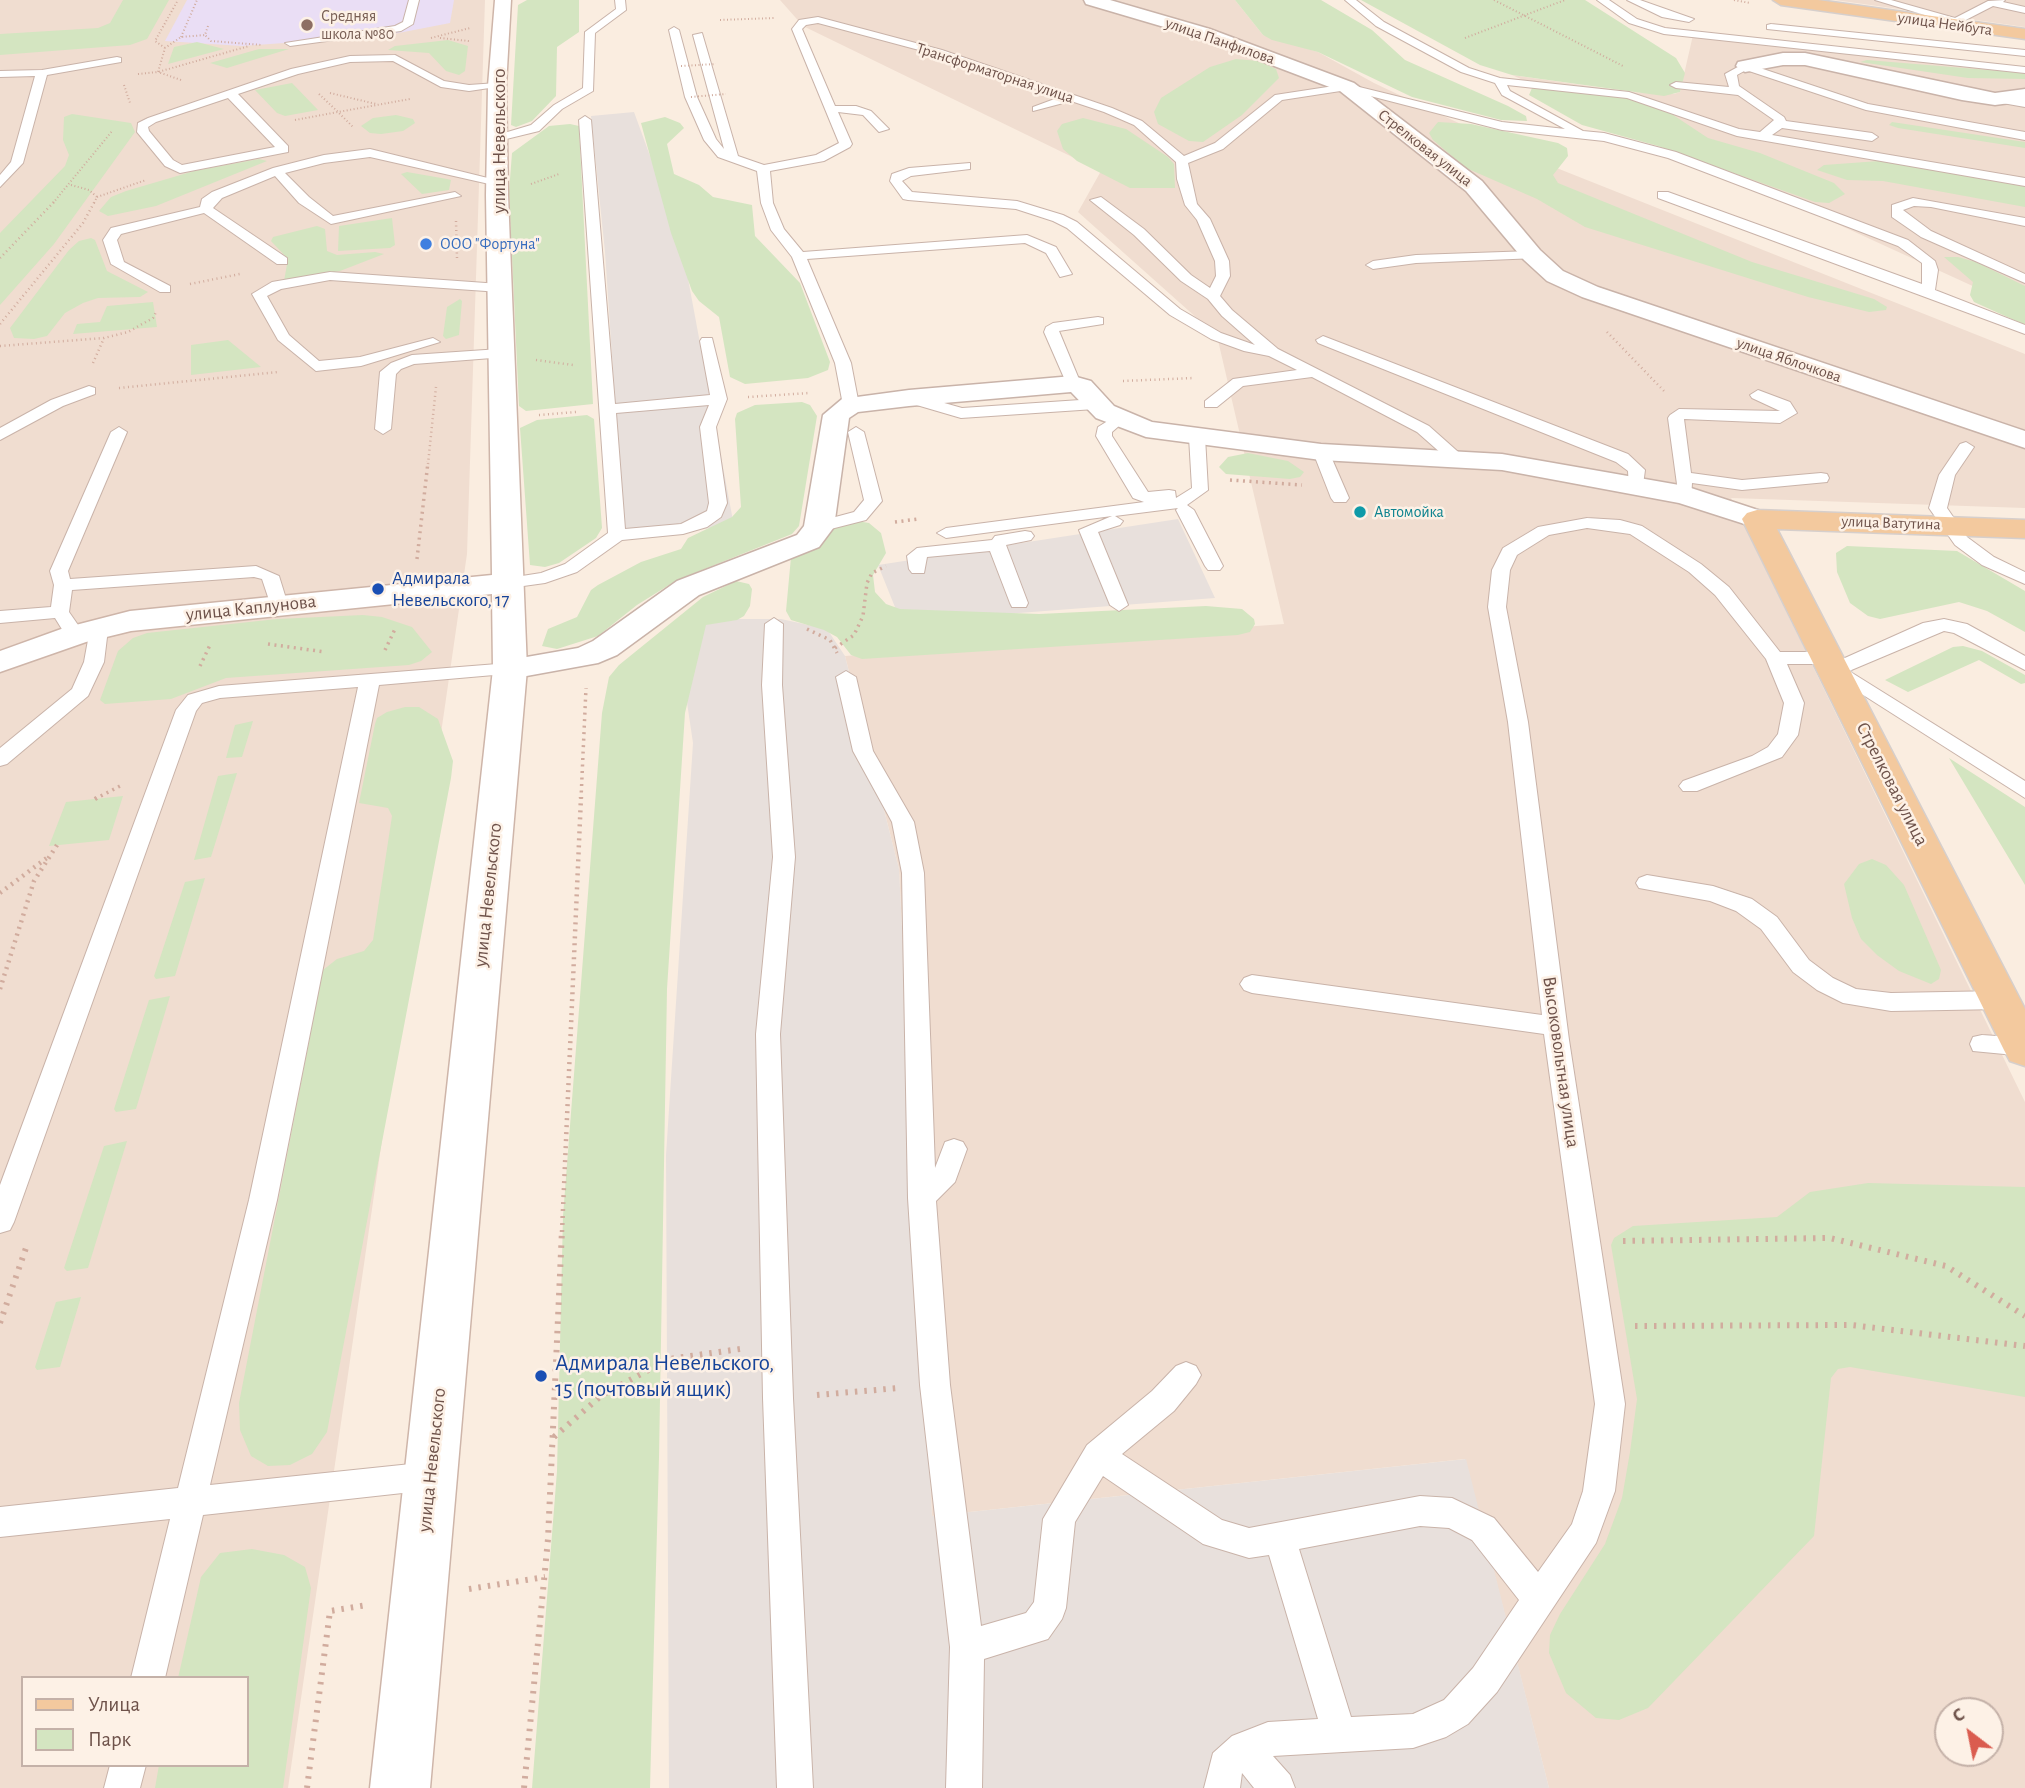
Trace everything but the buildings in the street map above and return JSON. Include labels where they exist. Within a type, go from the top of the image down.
[{"type":"main road","name":"улица Нейбута","points":[[1781,0],[2025,34]]},
{"type":"main road","name":"улица Ватутина","points":[[1757,519],[2025,529]]},
{"type":"main road","name":"Стрелковая улица","points":[[1757,519],[2024,1049]]},
{"type":"street","name":"улица Невельского","points":[[400,1788],[510,668],[500,354],[498,189],[497,86],[503,0]]},
{"type":"street","name":"улица Панфилова","points":[[1092,0],[1204,33],[1347,88]]},
{"type":"street","points":[[1745,66],[1783,59],[1815,60],[1962,94],[1995,99],[2025,95]]},
{"type":"street","name":"Стрелковая улица","points":[[1347,88],[1474,186],[1532,255],[1555,276]]},
{"type":"street","name":"улица Яблочкова","points":[[1555,276],[1602,296],[2025,440]]},
{"type":"street","points":[[510,668],[586,656],[605,648],[688,588],[808,541],[820,527],[836,415],[852,409],[909,398],[1073,384],[1082,387],[1095,404],[1119,419],[1146,429],[1321,452],[1502,462],[1635,485],[1684,486],[1757,519]]},
{"type":"street","name":"улица Каплунова","points":[[0,662],[78,625],[509,583]]},
{"type":"lane","points":[[290,43],[397,29],[408,24],[414,0]]},
{"type":"lane","points":[[498,139],[535,128],[558,107],[589,89],[592,81],[588,42],[590,32],[621,10],[620,0]]},
{"type":"lane","points":[[1350,0],[1380,24],[1438,57],[1465,70],[1499,81],[1629,95],[1665,105],[1700,121],[1760,136],[2025,182]]},
{"type":"lane","points":[[1601,0],[1626,18],[1664,31],[2025,70]]},
{"type":"lane","points":[[1609,0],[1648,18],[1686,27],[2025,58]]},
{"type":"lane","points":[[1619,0],[1648,14],[1674,21],[2025,58]]},
{"type":"lane","points":[[1632,0],[1666,15],[1699,20]]},
{"type":"lane","points":[[1880,0],[1953,23],[1996,1],[2025,10]]},
{"type":"lane","points":[[674,30],[691,97],[710,140],[722,154],[763,169],[820,158],[846,144],[797,29],[797,25],[811,20]]},
{"type":"lane","name":"Трансформаторная улица","points":[[811,20],[832,22],[913,45],[1070,97],[1138,123],[1182,161]]},
{"type":"lane","points":[[1754,25],[2025,58]]},
{"type":"lane","points":[[698,34],[733,159]]},
{"type":"lane","points":[[231,94],[285,146],[284,149],[180,169],[169,163],[143,132],[142,126],[152,120],[295,71],[350,59],[395,58],[441,84],[470,88],[497,86]]},
{"type":"lane","points":[[0,74],[42,73],[117,60]]},
{"type":"lane","points":[[1780,124],[1780,119],[1774,113],[1741,92],[1730,77],[1734,71],[1745,66],[1866,107],[2025,136]]},
{"type":"lane","points":[[0,183],[17,163],[42,73]]},
{"type":"lane","points":[[1499,81],[1506,93],[1585,134]]},
{"type":"lane","points":[[1676,85],[1741,92]]},
{"type":"lane","points":[[1213,296],[1223,276],[1222,261],[1203,219],[1191,205],[1183,179],[1182,161],[1219,146],[1279,97],[1347,88],[1502,126],[1585,134],[1630,142],[1672,155],[1903,243],[1927,261],[1931,270],[1928,292]]},
{"type":"lane","points":[[1037,110],[1070,97]]},
{"type":"lane","points":[[1995,99],[2025,104]]},
{"type":"lane","points":[[829,109],[856,109],[867,113],[878,127],[883,129]]},
{"type":"lane","points":[[585,120],[617,535]]},
{"type":"lane","points":[[1760,136],[1780,124],[1867,140],[1813,145]]},
{"type":"lane","points":[[206,209],[207,202],[217,195],[277,171],[324,159],[370,153],[498,189]]},
{"type":"lane","points":[[966,166],[909,172],[896,177],[896,181],[908,196],[1017,205],[1058,218],[1072,225],[1175,312],[1235,344],[1273,352],[1404,417],[1457,458]]},
{"type":"lane","points":[[763,169],[767,203],[778,230],[799,256],[843,363],[873,501],[860,516],[820,527]]},
{"type":"lane","points":[[277,171],[304,200],[331,220],[455,196]]},
{"type":"lane","points":[[1663,195],[2025,330]]},
{"type":"lane","points":[[1096,200],[1139,232],[1186,278],[1213,296],[1241,326],[1273,352]]},
{"type":"lane","points":[[2025,222],[1931,203],[1913,202],[1897,208],[1897,214],[1926,234],[2025,279]]},
{"type":"lane","points":[[165,289],[118,264],[110,240],[116,231],[143,222],[206,209],[282,261]]},
{"type":"lane","points":[[799,256],[1027,239],[1051,250],[1065,274]]},
{"type":"lane","points":[[1373,265],[1416,259],[1532,255]]},
{"type":"lane","points":[[433,342],[361,361],[316,366],[283,337],[259,294],[262,290],[330,276],[500,288]]},
{"type":"lane","points":[[1073,384],[1051,332],[1053,327],[1098,321]]},
{"type":"lane","points":[[1323,340],[1622,458],[1637,470],[1635,485]]},
{"type":"lane","points":[[509,583],[545,578],[571,568],[617,535],[683,529],[701,523],[715,513],[718,503],[708,427],[719,399],[707,341]]},
{"type":"lane","points":[[383,429],[388,372],[412,360],[500,354]]},
{"type":"lane","points":[[1211,404],[1238,382],[1315,372]]},
{"type":"lane","points":[[0,435],[57,402],[89,391]]},
{"type":"lane","points":[[1758,395],[1784,405],[1789,413],[1780,418],[1685,412],[1676,418],[1684,486],[1742,485],[1821,478]]},
{"type":"lane","points":[[909,398],[961,413],[1095,404]]},
{"type":"lane","points":[[607,409],[719,399]]},
{"type":"lane","points":[[1119,419],[1104,430],[1104,436],[1139,494],[1146,497],[1172,495],[1201,484]]},
{"type":"lane","points":[[0,759],[66,708],[81,692],[94,662],[59,571],[119,432]]},
{"type":"lane","points":[[918,565],[916,556],[923,552],[997,545],[1001,540],[1011,537],[1088,530],[1111,522],[1185,510],[1193,505],[1201,484],[1197,437]]},
{"type":"lane","points":[[1966,447],[1940,492],[1938,508],[1946,524],[1961,541],[1988,561],[2025,579]]},
{"type":"lane","points":[[1321,452],[1337,494]]},
{"type":"lane","points":[[946,533],[1161,507],[1181,502],[1201,484]]},
{"type":"lane","points":[[1185,510],[1214,566]]},
{"type":"lane","name":"Высоковольтная улица","points":[[1244,1748],[1268,1739],[1413,1731],[1434,1725],[1456,1712],[1485,1680],[1586,1532],[1599,1491],[1610,1404],[1555,1026],[1518,722],[1497,607],[1501,570],[1509,552],[1544,530],[1587,523],[1620,525],[1636,530],[1695,568],[1722,591],[1774,658]]},
{"type":"lane","points":[[1088,530],[1119,605]]},
{"type":"lane","points":[[997,545],[1018,603]]},
{"type":"lane","points":[[62,584],[256,571],[270,576],[279,605]]},
{"type":"lane","points":[[0,617],[78,625]]},
{"type":"lane","points":[[774,624],[772,685],[784,857],[768,1034],[776,1343],[795,1788]]},
{"type":"lane","points":[[1689,786],[1759,761],[1775,752],[1788,735],[1794,703],[1774,658],[1831,664],[1930,627],[1944,625],[1960,628],[2025,664]]},
{"type":"lane","points":[[1831,664],[2025,790]]},
{"type":"lane","points":[[0,1222],[186,710],[195,699],[219,692],[510,668]]},
{"type":"lane","points":[[846,677],[863,751],[903,822],[913,873],[922,1198],[935,1385],[967,1647],[964,1788]]},
{"type":"lane","points":[[148,1676],[263,1200],[370,679]]},
{"type":"lane","points":[[1647,883],[1713,894],[1744,905],[1769,923],[1801,966],[1825,984],[1852,997],[1891,1002],[2001,1000]]},
{"type":"lane","points":[[1252,984],[1555,1026]]},
{"type":"lane","points":[[1982,1044],[2024,1049]]},
{"type":"lane","points":[[922,1198],[946,1174],[954,1149]]},
{"type":"lane","points":[[967,1647],[1035,1628],[1051,1608],[1059,1519],[1098,1455],[1163,1401],[1186,1375]]},
{"type":"lane","points":[[1098,1455],[1214,1533],[1249,1543],[1420,1511],[1452,1513],[1483,1529],[1539,1599]]},
{"type":"lane","points":[[0,1522],[430,1476]]},
{"type":"lane","points":[[1280,1538],[1340,1736]]},
{"type":"lane","points":[[1222,1788],[1224,1765],[1244,1748],[1277,1788]]},
{"type":"lane","points":[[122,1788],[127,1767]]},
{"type":"path","points":[[165,48],[155,41],[178,0]]},
{"type":"path","points":[[181,37],[197,0]]},
{"type":"path","points":[[1494,0],[1638,74],[1676,85]]},
{"type":"path","points":[[1438,57],[1474,33],[1565,0]]},
{"type":"path","points":[[674,30],[674,25],[686,23],[761,18],[811,20]]},
{"type":"path","points":[[205,35],[208,26]]},
{"type":"path","points":[[135,75],[158,72],[249,46],[211,41],[205,35],[181,37],[165,48],[158,72]]},
{"type":"path","points":[[436,37],[475,41]]},
{"type":"path","points":[[681,66],[716,64]]},
{"type":"path","points":[[295,71],[358,131]]},
{"type":"path","points":[[158,72],[186,81]]},
{"type":"path","points":[[124,84],[131,107]]},
{"type":"path","points":[[285,122],[470,88]]},
{"type":"path","points":[[319,94],[333,93],[380,104]]},
{"type":"path","points":[[691,97],[726,94]]},
{"type":"path","points":[[0,258],[71,185],[117,124]]},
{"type":"path","points":[[498,189],[588,163]]},
{"type":"path","points":[[0,324],[83,223],[97,197],[180,169]]},
{"type":"path","points":[[71,185],[89,190],[97,197]]},
{"type":"path","points":[[165,289],[242,274],[282,261]]},
{"type":"path","points":[[0,346],[104,338],[128,332],[153,318],[160,305]]},
{"type":"path","points":[[1604,329],[1685,412]]},
{"type":"path","points":[[93,363],[104,338]]},
{"type":"path","points":[[500,354],[605,370]]},
{"type":"path","points":[[263,643],[319,649],[349,662],[370,679],[414,592],[439,358]]},
{"type":"path","points":[[167,384],[316,366]]},
{"type":"path","points":[[719,399],[852,409]]},
{"type":"path","points":[[503,419],[607,409]]},
{"type":"path","points":[[1201,484],[1337,494]]},
{"type":"path","points":[[891,522],[923,519]]},
{"type":"path","points":[[835,648],[855,635],[863,616],[867,583],[872,573],[884,566],[918,565]]},
{"type":"path","points":[[774,624],[804,628],[830,640],[846,677]]},
{"type":"path","points":[[201,642],[212,641]]},
{"type":"path","points":[[524,1788],[548,1539],[554,1438],[586,730],[586,656]]},
{"type":"path","points":[[0,989],[34,881],[57,845]]},
{"type":"path","points":[[0,893],[51,855]]},
{"type":"path","points":[[1587,1242],[1830,1238],[1946,1266],[2025,1316]]},
{"type":"path","points":[[1600,1326],[1850,1325],[2025,1346]]},
{"type":"path","points":[[554,1438],[602,1395],[669,1359],[776,1343]]},
{"type":"path","points":[[778,1398],[935,1385]]},
{"type":"path","points":[[307,1788],[330,1611]]},
{"type":"shaded area","points":[[0,0],[485,0],[467,554],[288,1788],[0,1788]]},
{"type":"shaded area","name":"Средняя школа №80","points":[[187,0],[454,0],[450,23],[383,36],[242,46],[165,41]]},
{"type":"shaded area","points":[[780,0],[1235,0],[1263,35],[1318,52],[1374,83],[1539,161],[2025,354],[2025,508],[1731,498],[2025,1102],[2025,1788],[1549,1788],[1465,1459],[932,1516],[899,869],[845,656],[1284,624],[1217,336],[1078,212],[1101,171],[803,26]]},
{"type":"shaded area","points":[[1835,0],[2025,0],[2025,27]]},
{"type":"shaded area","points":[[1693,35],[2025,71],[2025,310],[1512,75],[1631,92],[1674,94],[1680,92]]},
{"type":"shaded area","points":[[634,112],[681,241],[734,526],[624,536],[605,252],[591,116]]},
{"type":"shaded area","points":[[1178,519],[1215,598],[901,622],[878,565]]},
{"type":"shaded area","points":[[701,619],[781,619],[827,629],[845,656],[899,869],[932,1516],[1466,1459],[1549,1788],[669,1788],[666,1155],[693,743],[682,669]]},
{"type":"green space","points":[[123,0],[169,0],[147,39],[130,45],[0,55],[0,34],[98,28],[110,23]]},
{"type":"green space","points":[[527,0],[579,0],[579,32],[557,47],[556,96],[532,121],[516,127],[511,125],[518,5]]},
{"type":"green space","points":[[1235,0],[1321,0],[1372,30],[1405,60],[1508,106],[1526,116],[1527,121],[1501,120],[1412,97],[1318,52],[1272,40],[1263,35]]},
{"type":"green space","points":[[1361,0],[1585,0],[1676,58],[1685,73],[1680,92],[1664,96],[1512,75],[1480,65]]},
{"type":"green space","points":[[448,40],[468,46],[465,71],[459,75],[446,71],[429,53],[388,50],[395,46]]},
{"type":"green space","points":[[197,42],[224,49],[168,64],[174,47]]},
{"type":"green space","points":[[259,49],[289,49],[227,68],[210,63]]},
{"type":"green space","points":[[1236,59],[1259,61],[1276,69],[1279,78],[1242,115],[1203,142],[1189,141],[1158,124],[1154,112],[1161,98],[1210,67]]},
{"type":"green space","points":[[1867,60],[2025,73],[2025,79],[1968,78],[1860,62]]},
{"type":"green space","points":[[292,83],[318,110],[285,116],[277,113],[255,90]]},
{"type":"green space","points":[[1532,88],[1626,98],[1661,107],[1708,138],[1760,153],[1834,183],[1845,194],[1829,203],[1815,202],[1658,146],[1582,125],[1529,95]]},
{"type":"green space","points":[[72,114],[131,123],[135,132],[54,244],[0,305],[0,233],[65,166],[69,155],[63,140],[64,117]]},
{"type":"green space","points":[[396,115],[413,119],[415,123],[403,131],[381,134],[370,133],[361,126],[373,118]]},
{"type":"green space","points":[[665,117],[680,123],[684,128],[667,144],[674,174],[699,185],[713,197],[752,205],[755,236],[800,283],[830,362],[828,370],[808,378],[745,384],[730,377],[719,317],[699,301],[692,291],[671,233],[641,123]]},
{"type":"green space","points":[[1083,118],[1126,129],[1168,157],[1174,164],[1175,188],[1130,188],[1077,161],[1063,149],[1057,131],[1062,124]]},
{"type":"green space","points":[[1438,122],[1471,124],[1558,143],[1567,148],[1568,156],[1553,175],[1558,183],[1752,262],[1874,299],[1887,307],[1886,310],[1869,312],[1808,297],[1585,227],[1537,199],[1466,168],[1433,140],[1429,133]]},
{"type":"green space","points":[[1892,122],[2025,142],[2025,148],[1898,128],[1889,125]]},
{"type":"green space","points":[[549,126],[579,126],[593,404],[526,411],[519,406],[509,192],[512,153]]},
{"type":"green space","points":[[259,159],[267,161],[156,206],[108,216],[99,211],[111,197],[126,191],[194,171]]},
{"type":"green space","points":[[1879,161],[2025,186],[2025,207],[1883,181],[1847,180],[1817,170],[1824,165]]},
{"type":"green space","points":[[407,172],[451,180],[449,190],[422,194],[401,174]]},
{"type":"green space","points":[[392,218],[395,245],[390,248],[338,251],[339,226]]},
{"type":"green space","points":[[317,226],[325,229],[327,251],[337,255],[375,252],[384,254],[340,271],[284,281],[288,259],[271,241],[273,237]]},
{"type":"green space","points":[[91,238],[95,240],[107,271],[148,292],[140,297],[98,298],[83,303],[65,313],[47,336],[34,339],[14,338],[10,328],[69,250],[79,241]]},
{"type":"green space","points":[[1944,257],[1958,257],[1976,262],[2025,286],[2025,325],[1974,302],[1970,295],[1973,282]]},
{"type":"green space","points":[[460,299],[459,335],[446,339],[443,336],[447,307]]},
{"type":"green space","points":[[153,302],[157,327],[73,334],[77,324],[100,322],[107,306]]},
{"type":"green space","points":[[228,340],[261,367],[191,375],[191,345]]},
{"type":"green space","points":[[802,402],[810,405],[817,416],[799,526],[792,534],[677,580],[637,605],[598,636],[557,649],[542,646],[548,629],[577,617],[591,590],[598,585],[641,562],[681,549],[688,538],[732,517],[741,507],[735,419],[737,413],[755,405]]},
{"type":"green space","points":[[587,415],[594,419],[602,528],[596,538],[559,563],[545,567],[530,565],[520,428],[537,420]]},
{"type":"green space","points":[[1248,453],[1288,461],[1304,472],[1300,477],[1290,479],[1226,474],[1219,467],[1228,457]]},
{"type":"green space","points":[[857,521],[869,523],[881,533],[886,553],[873,575],[875,592],[886,604],[900,609],[1039,614],[1206,606],[1242,609],[1254,619],[1255,624],[1250,632],[1238,635],[862,659],[851,655],[837,637],[791,620],[786,611],[791,557],[827,529]]},
{"type":"green space","points":[[1847,546],[1957,551],[2025,591],[2025,632],[1987,611],[1959,602],[1880,619],[1868,616],[1850,603],[1837,572],[1836,553]]},
{"type":"green space","points":[[736,581],[749,584],[752,589],[750,606],[744,616],[737,620],[706,625],[685,713],[667,989],[650,1788],[532,1788],[557,1471],[563,1216],[602,713],[609,677],[619,665],[703,597]]},
{"type":"green space","points":[[363,615],[382,617],[412,627],[432,652],[421,661],[409,665],[226,678],[171,699],[105,704],[100,700],[118,651],[133,638],[147,633],[277,619]]},
{"type":"green space","points":[[1963,646],[1982,651],[2025,675],[2025,683],[2021,684],[1979,660],[1908,692],[1885,680],[1953,647]]},
{"type":"green space","points":[[405,707],[419,707],[438,719],[453,761],[451,778],[327,1432],[312,1454],[290,1465],[268,1466],[251,1456],[240,1430],[239,1403],[323,970],[337,959],[364,951],[373,940],[392,816],[388,808],[359,803],[375,724],[377,718],[387,712]]},
{"type":"green space","points":[[253,721],[242,757],[226,758],[235,725]]},
{"type":"green space","points":[[1949,758],[2025,807],[2025,885]]},
{"type":"green space","points":[[237,773],[211,857],[194,860],[218,776]]},
{"type":"green space","points":[[123,796],[109,840],[49,846],[66,802]]},
{"type":"green space","points":[[1872,859],[1886,865],[1904,885],[1941,970],[1939,979],[1931,984],[1899,971],[1861,939],[1852,918],[1844,884],[1859,864]]},
{"type":"green space","points":[[205,878],[175,976],[156,979],[154,976],[185,882]]},
{"type":"green space","points":[[170,996],[136,1109],[116,1112],[114,1109],[149,1000]]},
{"type":"green space","points":[[127,1141],[88,1268],[67,1271],[64,1268],[104,1146]]},
{"type":"green space","points":[[1868,1183],[2025,1187],[2025,1397],[1850,1367],[1838,1369],[1831,1378],[1814,1536],[1648,1708],[1619,1720],[1596,1718],[1566,1693],[1549,1653],[1550,1635],[1560,1614],[1605,1544],[1622,1498],[1630,1452],[1637,1399],[1611,1245],[1614,1238],[1633,1226],[1777,1217],[1810,1192]]},
{"type":"green space","points":[[81,1297],[60,1367],[37,1370],[35,1367],[56,1302]]},
{"type":"green space","points":[[252,1549],[284,1555],[305,1567],[311,1588],[283,1788],[155,1788],[159,1767],[248,1767],[248,1676],[178,1676],[201,1577],[220,1553]]},
{"type":"place","name":"Средняя школа №80","points":[[307,25]]},
{"type":"place","name":"ООО \"Фортуна\"","points":[[426,244]]},
{"type":"place","name":"Автомойка","points":[[1360,512]]},
{"type":"place","name":"Адмирала Невельского, 17","points":[[378,589]]},
{"type":"place","name":"Адмирала Невельского, 15 (почтовый ящик)","points":[[541,1376]]}]
